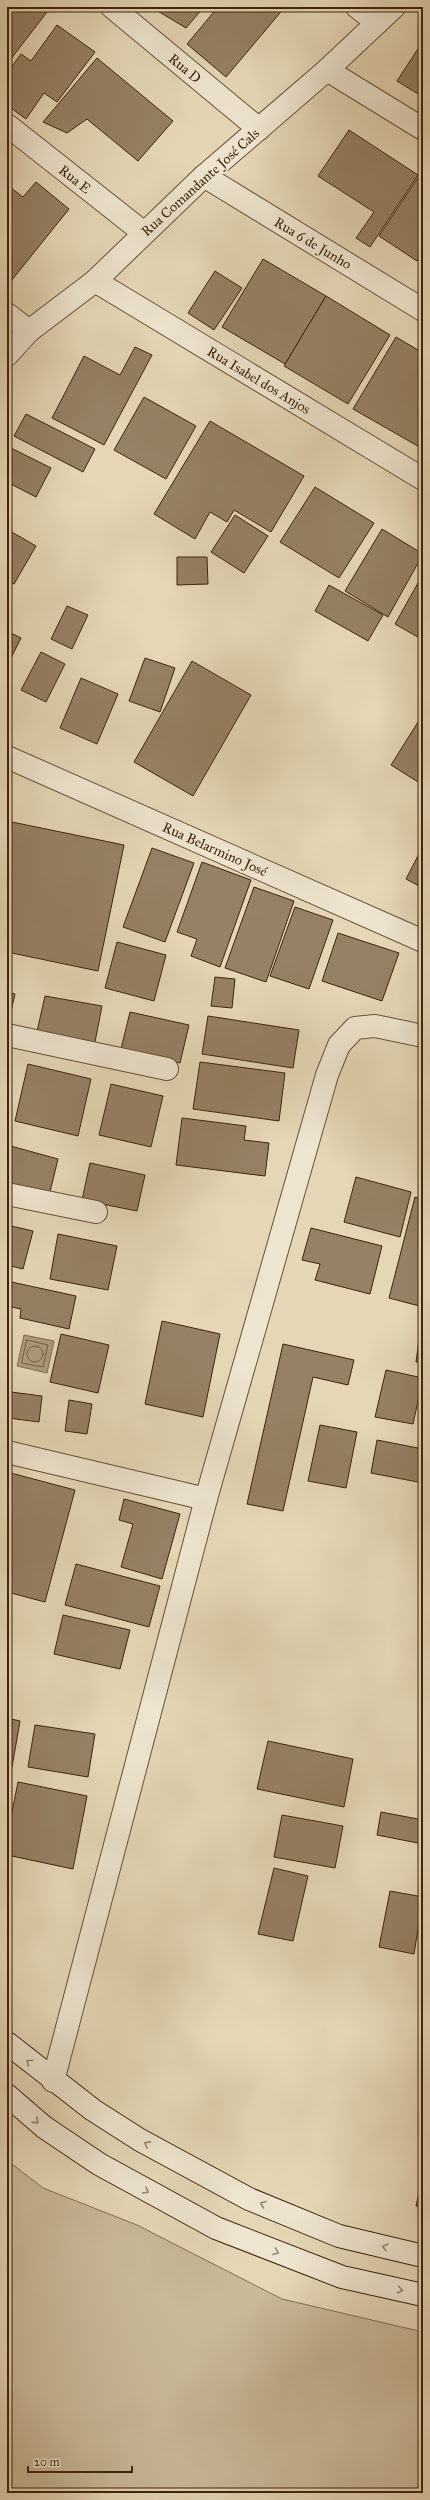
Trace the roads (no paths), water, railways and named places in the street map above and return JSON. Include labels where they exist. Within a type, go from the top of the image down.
[{"type":"street","name":"Rua D","points":[[112,7],[259,129]]},
{"type":"street","points":[[357,7],[376,23]]},
{"type":"street","name":"Rua Comandante José Cals","points":[[7,356],[29,331],[96,281],[204,176],[327,70],[394,7]]},
{"type":"street","points":[[327,70],[423,130]]},
{"type":"street","name":"Rua E","points":[[7,125],[144,233]]},
{"type":"street","name":"Rua 6 de Junho","points":[[204,176],[423,310]]},
{"type":"street","name":"Rua Isabel dos Anjos","points":[[96,281],[423,479]]},
{"type":"street","points":[[7,314],[29,331]]},
{"type":"street","name":"Rua Belarmino José","points":[[7,757],[423,941]]},
{"type":"street","points":[[53,2080],[206,1499],[327,1075],[340,1045],[354,1028],[375,1026],[423,1036]]},
{"type":"street","points":[[7,1034],[167,1069]]},
{"type":"street","points":[[7,1194],[96,1212]]},
{"type":"street","points":[[7,1452],[206,1499]]},
{"type":"street","points":[[7,2044],[93,2110],[140,2140],[249,2199],[340,2236],[423,2256]]},
{"type":"street","points":[[7,2095],[44,2127],[99,2164],[216,2228],[342,2277],[423,2295]]},
{"type":"water","points":[[24,1335],[54,1341],[47,1373],[17,1366]]}]
